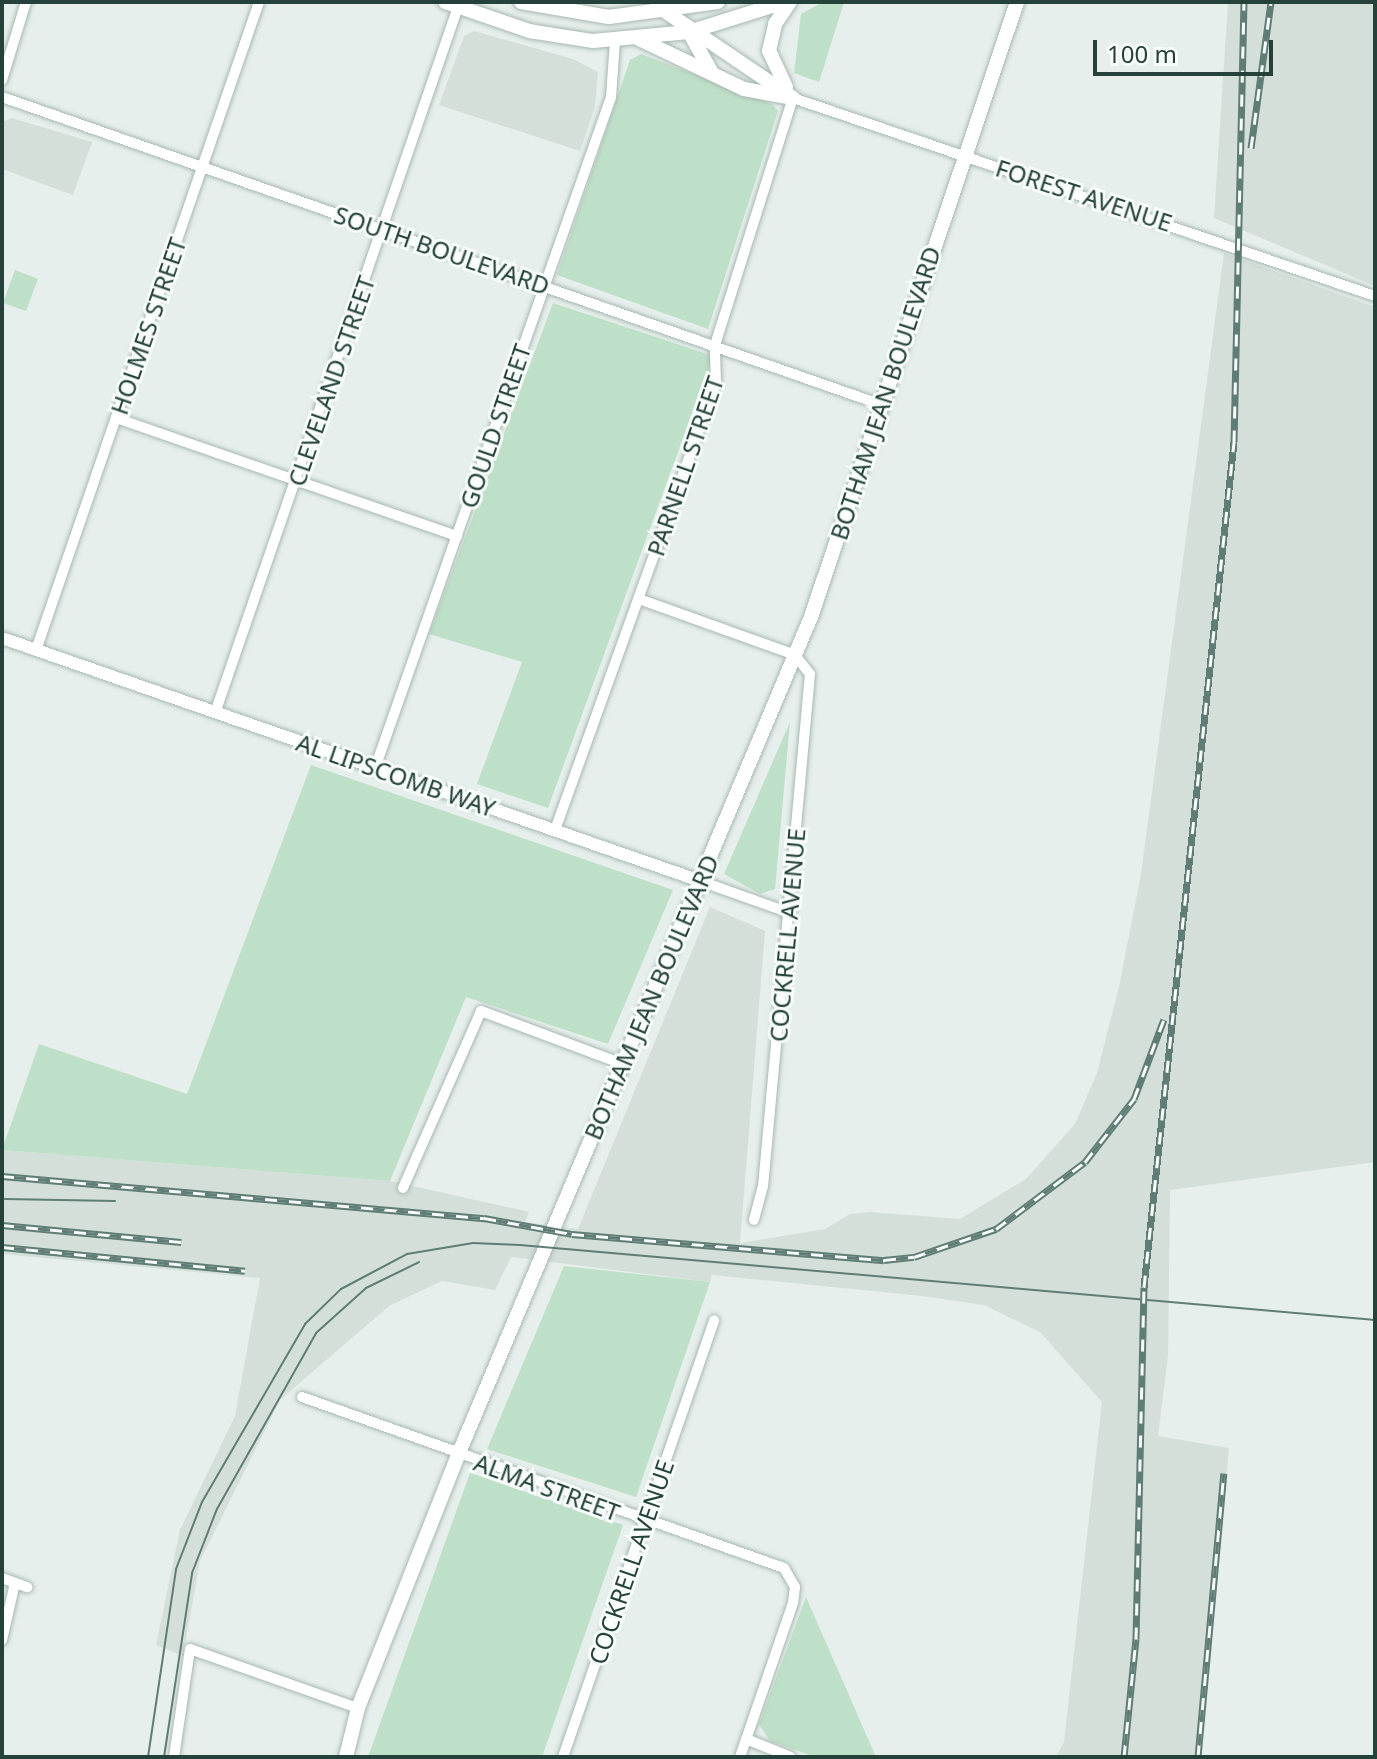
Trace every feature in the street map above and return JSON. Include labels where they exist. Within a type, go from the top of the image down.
[{"type":"main road","points":[[521,2],[609,17],[666,12],[715,3]]},
{"type":"main road","points":[[455,4],[529,31],[615,41],[689,32],[788,2]]},
{"type":"main road","points":[[788,2],[775,24],[769,51],[793,98]]},
{"type":"main road","points":[[963,156],[1017,2]]},
{"type":"main road","points":[[689,32],[715,3]]},
{"type":"main road","points":[[666,12],[689,32],[793,98]]},
{"type":"main road","points":[[689,32],[714,76]]},
{"type":"main road","points":[[639,39],[714,76],[793,98]]},
{"type":"main road","name":"BOTHAM JEAN BOULEVARD","points":[[346,1757],[358,1708],[458,1455],[795,655],[882,405],[963,156]]},
{"type":"street","points":[[2,80],[26,2]]},
{"type":"street","name":"HOLMES STREET","points":[[36,650],[259,2]]},
{"type":"street","name":"CLEVELAND STREET","points":[[215,713],[383,230],[455,4]]},
{"type":"street","name":"GOULD STREET","points":[[375,768],[614,84],[615,41]]},
{"type":"street","name":"SOUTH BOULEVARD","points":[[2,97],[544,284],[882,405]]},
{"type":"street","name":"FOREST AVENUE","points":[[793,98],[1375,296]]},
{"type":"street","name":"PARNELL STREET","points":[[555,830],[716,382],[715,345],[793,98]]},
{"type":"street","points":[[116,418],[457,536]]},
{"type":"street","points":[[639,599],[795,655]]},
{"type":"street","name":"AL LIPSCOMB WAY","points":[[2,638],[790,913]]},
{"type":"street","name":"COCKRELL AVENUE","points":[[754,1220],[763,1186],[811,684],[795,655]]},
{"type":"street","points":[[403,1188],[481,1011],[623,1064]]},
{"type":"street","name":"COCKRELL AVENUE","points":[[563,1757],[714,1320]]},
{"type":"street","name":"ALMA STREET","points":[[302,1397],[791,1576],[793,1603],[746,1739]]},
{"type":"street","points":[[2,1578],[21,1585],[2,1640]]},
{"type":"street","points":[[174,1757],[190,1649],[358,1708]]},
{"type":"street","points":[[740,1757],[746,1739],[791,1757]]},
{"type":"shaded area","points":[[1228,2],[1375,2],[1375,286],[1214,218]]},
{"type":"shaded area","points":[[474,31],[573,59],[598,72],[595,107],[580,151],[439,105],[464,36]]},
{"type":"shaded area","points":[[12,118],[92,142],[73,195],[2,169],[2,122]]},
{"type":"shaded area","points":[[1224,253],[1375,307],[1375,1162],[1170,1190],[1168,1356],[1158,1436],[1229,1448],[1201,1757],[1056,1757],[1064,1742],[1102,1402],[1040,1332],[984,1305],[922,1296],[712,1275],[710,1282],[511,1257],[495,1290],[442,1281],[389,1306],[280,1400],[200,1561],[183,1656],[156,1645],[180,1530],[235,1416],[260,1278],[2,1254],[2,1150],[390,1181],[529,1212],[525,1222],[578,1229],[710,907],[765,931],[740,1243],[825,1229],[850,1214],[870,1212],[960,1219],[1026,1179],[1075,1124],[1097,1073],[1119,987],[1141,874]]},
{"type":"green space","points":[[823,2],[844,2],[819,82],[794,73],[801,14]]},
{"type":"green space","points":[[641,54],[772,104],[778,111],[708,329],[557,275],[630,60]]},
{"type":"green space","points":[[15,270],[38,279],[26,311],[3,303]]},
{"type":"green space","points":[[553,303],[713,356],[548,808],[477,784],[522,662],[429,634]]},
{"type":"green space","points":[[790,722],[775,889],[760,894],[724,874]]},
{"type":"green space","points":[[311,765],[673,890],[608,1044],[466,997],[390,1181],[2,1150],[39,1044],[187,1094]]},
{"type":"green space","points":[[564,1266],[710,1282],[636,1497],[487,1449]]},
{"type":"green space","points":[[470,1473],[623,1525],[542,1757],[368,1757]]},
{"type":"green space","points":[[806,1597],[876,1757],[815,1757],[770,1741],[759,1724]]},
{"type":"tram line","points":[[5,1199],[115,1201]]},
{"type":"tram line","points":[[148,1757],[176,1569],[202,1502],[305,1324],[341,1289],[407,1254],[473,1243],[520,1245],[1375,1320]]},
{"type":"tram line","points":[[164,1757],[192,1573],[217,1509],[316,1333],[366,1288],[419,1262]]},
{"type":"railway","points":[[1124,1757],[1136,1639],[1144,1287],[1234,442],[1244,2]]},
{"type":"railway","points":[[1251,148],[1271,2]]},
{"type":"railway","points":[[2,1176],[484,1218],[572,1234],[884,1260],[914,1257],[996,1229],[1085,1162],[1134,1099],[1164,1019]]},
{"type":"railway","points":[[2,1225],[181,1242]]},
{"type":"railway","points":[[2,1247],[245,1271]]},
{"type":"railway","points":[[1198,1757],[1224,1473]]}]
